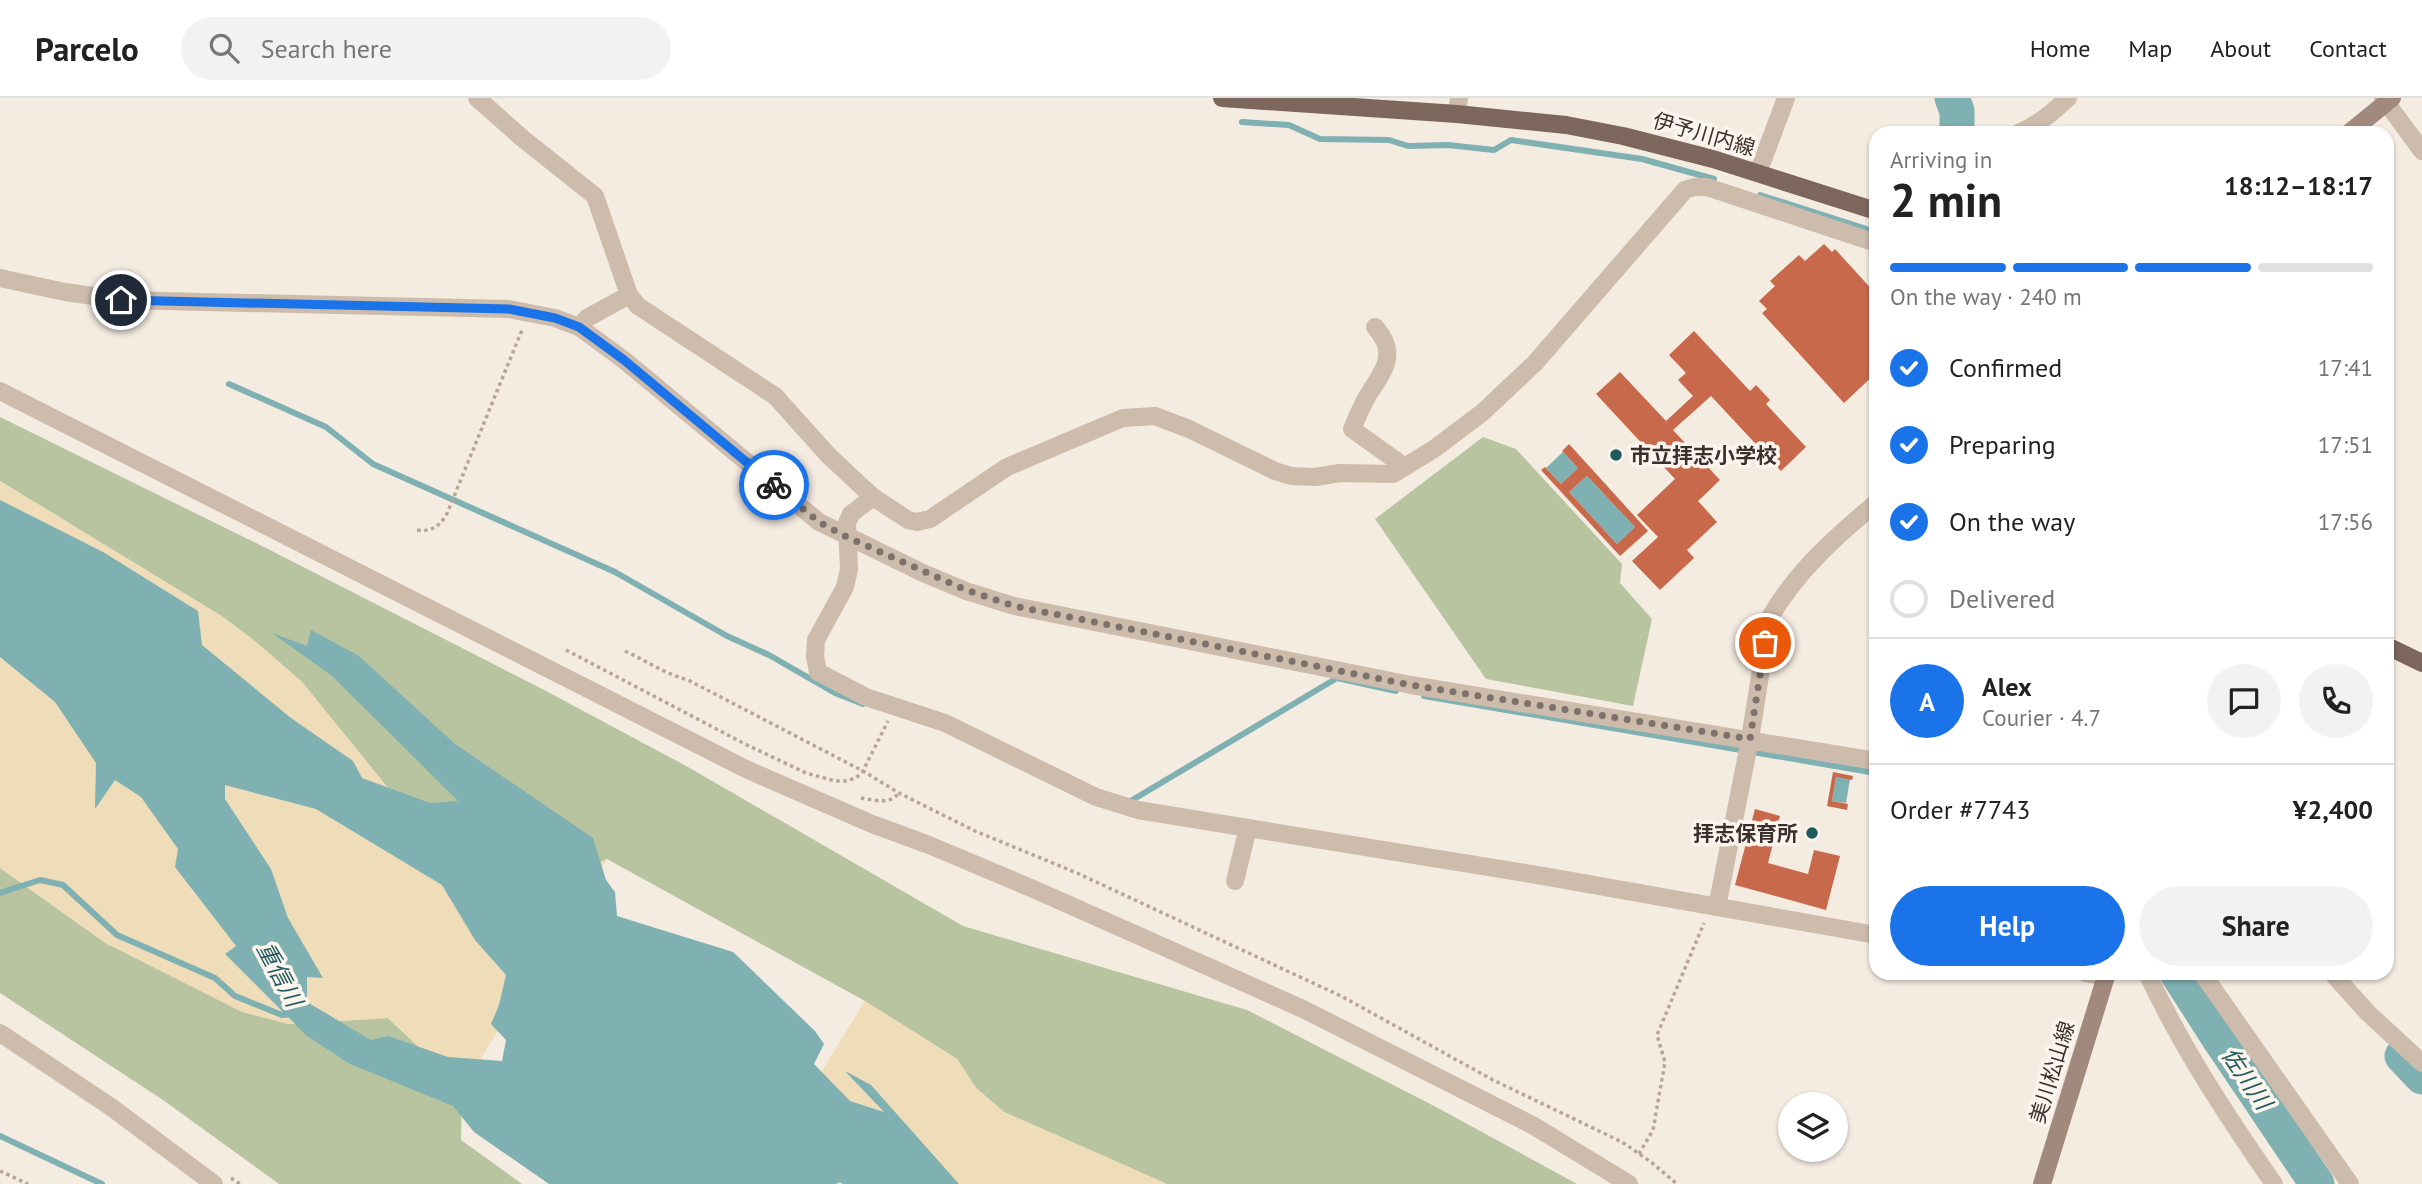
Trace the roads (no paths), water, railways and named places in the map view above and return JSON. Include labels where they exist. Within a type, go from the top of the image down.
[{"type":"main road","name":"伊予川内線","points":[[1222,98],[1458,106],[1623,136],[1713,159],[1869,209]]},
{"type":"main road","points":[[2357,126],[2387,99]]},
{"type":"main road","points":[[2394,649],[2422,663]]},
{"type":"main road","name":"美川松山線","points":[[2042,1184],[2105,980]]},
{"type":"street","points":[[477,98],[595,196],[629,295],[646,312],[775,397],[829,456],[873,497],[908,520],[917,522],[930,519],[1007,467],[1123,418],[1140,415],[1155,416],[1173,422],[1244,457],[1291,475],[1322,477],[1340,473],[1393,474],[1434,449],[1483,412],[1535,363],[1685,191],[1694,187],[1707,187],[1869,241]]},
{"type":"street","points":[[1758,173],[1786,98]]},
{"type":"street","points":[[2033,126],[2068,98]]},
{"type":"street","points":[[2387,99],[2422,151]]},
{"type":"street","points":[[0,278],[65,292],[121,300],[509,309],[555,318],[579,327],[624,360],[819,522],[955,586],[1014,606],[1411,685],[1869,760]]},
{"type":"street","points":[[579,327],[587,318],[629,295]]},
{"type":"street","points":[[1375,327],[1382,334],[1387,346],[1388,363],[1352,429],[1405,467]]},
{"type":"street","points":[[0,391],[748,770],[1026,886],[1303,1009],[1534,1126],[1629,1184]]},
{"type":"street","points":[[873,497],[851,514],[847,523],[850,554],[845,587],[816,639],[815,656],[818,672],[866,697],[945,723],[1116,805],[1869,934]]},
{"type":"street","points":[[1714,906],[1750,739],[1769,619],[1776,606],[1828,543],[1869,509]]},
{"type":"street","points":[[1235,881],[1248,828]]},
{"type":"street","points":[[2150,980],[2162,1006],[2221,1108],[2274,1184]]},
{"type":"street","points":[[2207,980],[2350,1184]]},
{"type":"street","points":[[2338,980],[2368,1013],[2422,1063]]},
{"type":"street","points":[[0,1033],[111,1107],[214,1184]]},
{"type":"water","points":[[1563,452],[1578,468],[1561,484],[1546,468]]},
{"type":"water","points":[[1587,476],[1635,527],[1617,544],[1569,492]]},
{"type":"water","name":"重信川","points":[[0,500],[103,552],[198,611],[202,645],[291,718],[353,761],[362,778],[430,803],[458,801],[332,676],[272,633],[307,646],[311,630],[359,656],[455,744],[593,838],[606,880],[615,892],[617,916],[733,952],[815,1031],[824,1044],[814,1064],[850,1101],[884,1112],[845,1071],[871,1085],[959,1184],[549,1184],[474,1132],[453,1106],[350,1064],[307,1036],[225,954],[236,946],[175,867],[178,849],[141,797],[115,780],[95,809],[96,763],[55,702],[0,657]],"holes":[[[225,785],[316,809],[442,885],[475,940],[506,975],[491,1024],[506,1040],[502,1061],[448,1057],[388,1036],[371,1040],[307,1002],[307,977],[323,978],[288,918],[271,869],[225,799]]]},
{"type":"water","points":[[1836,777],[1850,779],[1846,803],[1832,801]]},
{"type":"waterway","name":"佐川川","points":[[1952,98],[1957,111],[1957,126]]},
{"type":"waterway","points":[[1242,122],[1289,125],[1320,139],[1389,140],[1408,146],[1448,145],[1494,150],[1511,140],[1642,159],[1714,179]]},
{"type":"waterway","points":[[1760,195],[1869,230]]},
{"type":"waterway","points":[[229,384],[326,427],[373,464],[615,572],[727,636],[769,655],[835,693],[863,704]]},
{"type":"waterway","points":[[1129,802],[1337,678],[1396,691]]},
{"type":"waterway","points":[[1424,696],[1869,772]]},
{"type":"waterway","name":"重信川","points":[[0,893],[40,880],[63,885],[117,935],[215,978],[235,996],[282,1015],[292,1014]]},
{"type":"waterway","name":"佐川川","points":[[2181,980],[2317,1184]]},
{"type":"waterway","points":[[2402,1056],[2422,1077]]},
{"type":"waterway","points":[[0,1136],[102,1184]]},
{"type":"place","name":"市立拝志小学校","points":[[1616,455]]},
{"type":"place","name":"拝志保育所","points":[[1812,833]]}]
